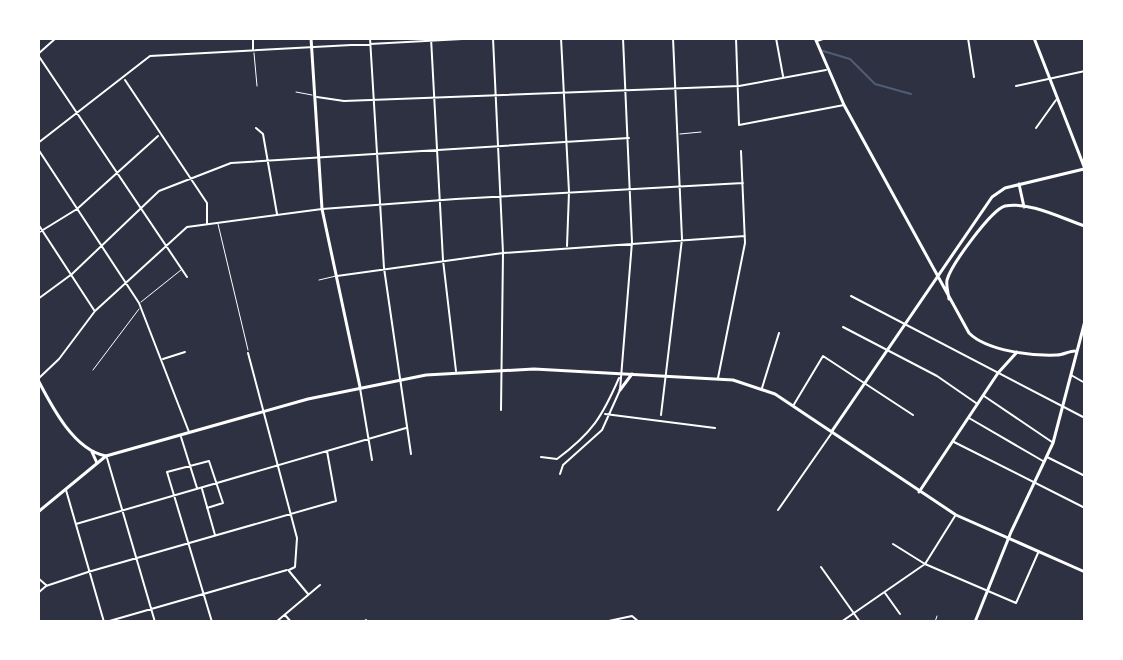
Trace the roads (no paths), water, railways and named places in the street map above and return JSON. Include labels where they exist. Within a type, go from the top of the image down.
[{"type":"street","points":[[56,38],[38,55],[187,277]]},
{"type":"street","points":[[253,38],[254,50]]},
{"type":"street","points":[[311,38],[322,209],[360,387],[372,460]]},
{"type":"street","points":[[370,38],[384,268],[397,378],[411,454]]},
{"type":"street","points":[[38,143],[149,57],[481,38]]},
{"type":"street","points":[[493,38],[503,253],[501,410]]},
{"type":"street","points":[[561,38],[569,192],[567,247]]},
{"type":"street","points":[[560,474],[563,465],[595,438],[611,417],[620,390],[632,242],[623,38]]},
{"type":"street","points":[[661,415],[682,239],[673,38]]},
{"type":"street","points":[[736,38],[739,125],[844,105]]},
{"type":"street","points":[[776,38],[784,78]]},
{"type":"street","points":[[826,38],[816,40],[826,70],[936,278],[972,336],[1021,351],[1056,355],[1075,351],[1085,354]]},
{"type":"street","points":[[968,38],[974,77]]},
{"type":"street","points":[[778,510],[798,476],[808,471],[992,197],[1019,184],[1085,170],[1034,38]]},
{"type":"street","points":[[431,39],[443,260],[456,371]]},
{"type":"street","points":[[315,96],[344,101],[739,86],[826,70]]},
{"type":"street","points":[[1016,86],[1085,71]]},
{"type":"street","points":[[123,78],[207,203],[207,226]]},
{"type":"street","points":[[1036,128],[1057,99]]},
{"type":"street","points":[[256,128],[263,134],[277,216]]},
{"type":"street","points":[[40,231],[77,209],[160,134]]},
{"type":"street","points":[[38,299],[72,274],[159,191],[231,163],[629,138]]},
{"type":"street","points":[[38,149],[140,305],[189,433]]},
{"type":"street","points":[[718,379],[745,236],[741,151]]},
{"type":"street","points":[[1078,154],[1085,163]]},
{"type":"street","points":[[97,463],[89,449],[55,410],[38,380],[59,359],[95,311],[183,228],[322,209],[743,183]]},
{"type":"street","points":[[1019,184],[1024,207]]},
{"type":"street","points":[[940,284],[944,286],[992,215],[1005,206],[1024,207],[1085,226]]},
{"type":"street","points":[[38,224],[95,311]]},
{"type":"street","points":[[336,276],[503,253],[745,236]]},
{"type":"street","points":[[927,261],[937,266],[946,262]]},
{"type":"street","points":[[948,279],[952,306]]},
{"type":"street","points":[[851,296],[1085,418]]},
{"type":"street","points":[[975,622],[1007,540],[1053,443],[1060,405],[1085,323]]},
{"type":"street","points":[[843,327],[937,376],[977,403]]},
{"type":"street","points":[[762,388],[779,333]]},
{"type":"street","points":[[1070,351],[1078,342]]},
{"type":"street","points":[[1000,347],[1006,354],[1004,364]]},
{"type":"street","points":[[919,492],[1004,364],[1021,351]]},
{"type":"street","points":[[162,359],[185,352]]},
{"type":"street","points":[[65,489],[105,622],[295,567],[298,546],[248,353]]},
{"type":"street","points":[[793,406],[823,356],[913,415]]},
{"type":"street","points":[[38,512],[106,456],[397,378],[503,369],[632,373],[718,379],[762,388],[956,515],[1085,572]]},
{"type":"street","points":[[541,457],[557,459],[590,432],[604,414],[621,373]]},
{"type":"street","points":[[620,390],[632,373]]},
{"type":"street","points":[[1070,375],[1085,383]]},
{"type":"street","points":[[983,395],[1053,443]]},
{"type":"street","points":[[604,414],[715,428]]},
{"type":"street","points":[[968,417],[1044,459],[1085,476]]},
{"type":"street","points":[[76,524],[407,427]]},
{"type":"street","points":[[181,435],[215,535]]},
{"type":"street","points":[[952,442],[1085,508]]},
{"type":"street","points":[[89,449],[106,456]]},
{"type":"street","points":[[38,593],[46,586],[88,572],[337,499],[327,451]]},
{"type":"street","points":[[106,456],[155,622]]},
{"type":"street","points":[[207,508],[223,503],[209,461],[167,472],[212,622]]},
{"type":"street","points":[[841,622],[925,564],[956,515]]},
{"type":"street","points":[[893,544],[925,564],[1016,602],[1038,553]]},
{"type":"street","points":[[821,567],[860,622]]},
{"type":"street","points":[[289,570],[309,594]]},
{"type":"street","points":[[38,578],[46,586]]},
{"type":"street","points":[[276,622],[320,585]]},
{"type":"street","points":[[884,592],[900,614]]},
{"type":"street","points":[[285,615],[291,622]]},
{"type":"street","points":[[604,622],[632,616],[639,622]]},
{"type":"lane","points":[[254,50],[257,86]]},
{"type":"lane","points":[[296,92],[315,96]]},
{"type":"lane","points":[[677,134],[701,132]]},
{"type":"lane","points":[[218,224],[248,353]]},
{"type":"lane","points":[[93,370],[140,305],[181,270]]},
{"type":"lane","points":[[319,280],[336,276]]},
{"type":"lane","points":[[935,622],[937,616]]},
{"type":"waterway","points":[[823,51],[850,59],[875,84],[911,94]]}]
